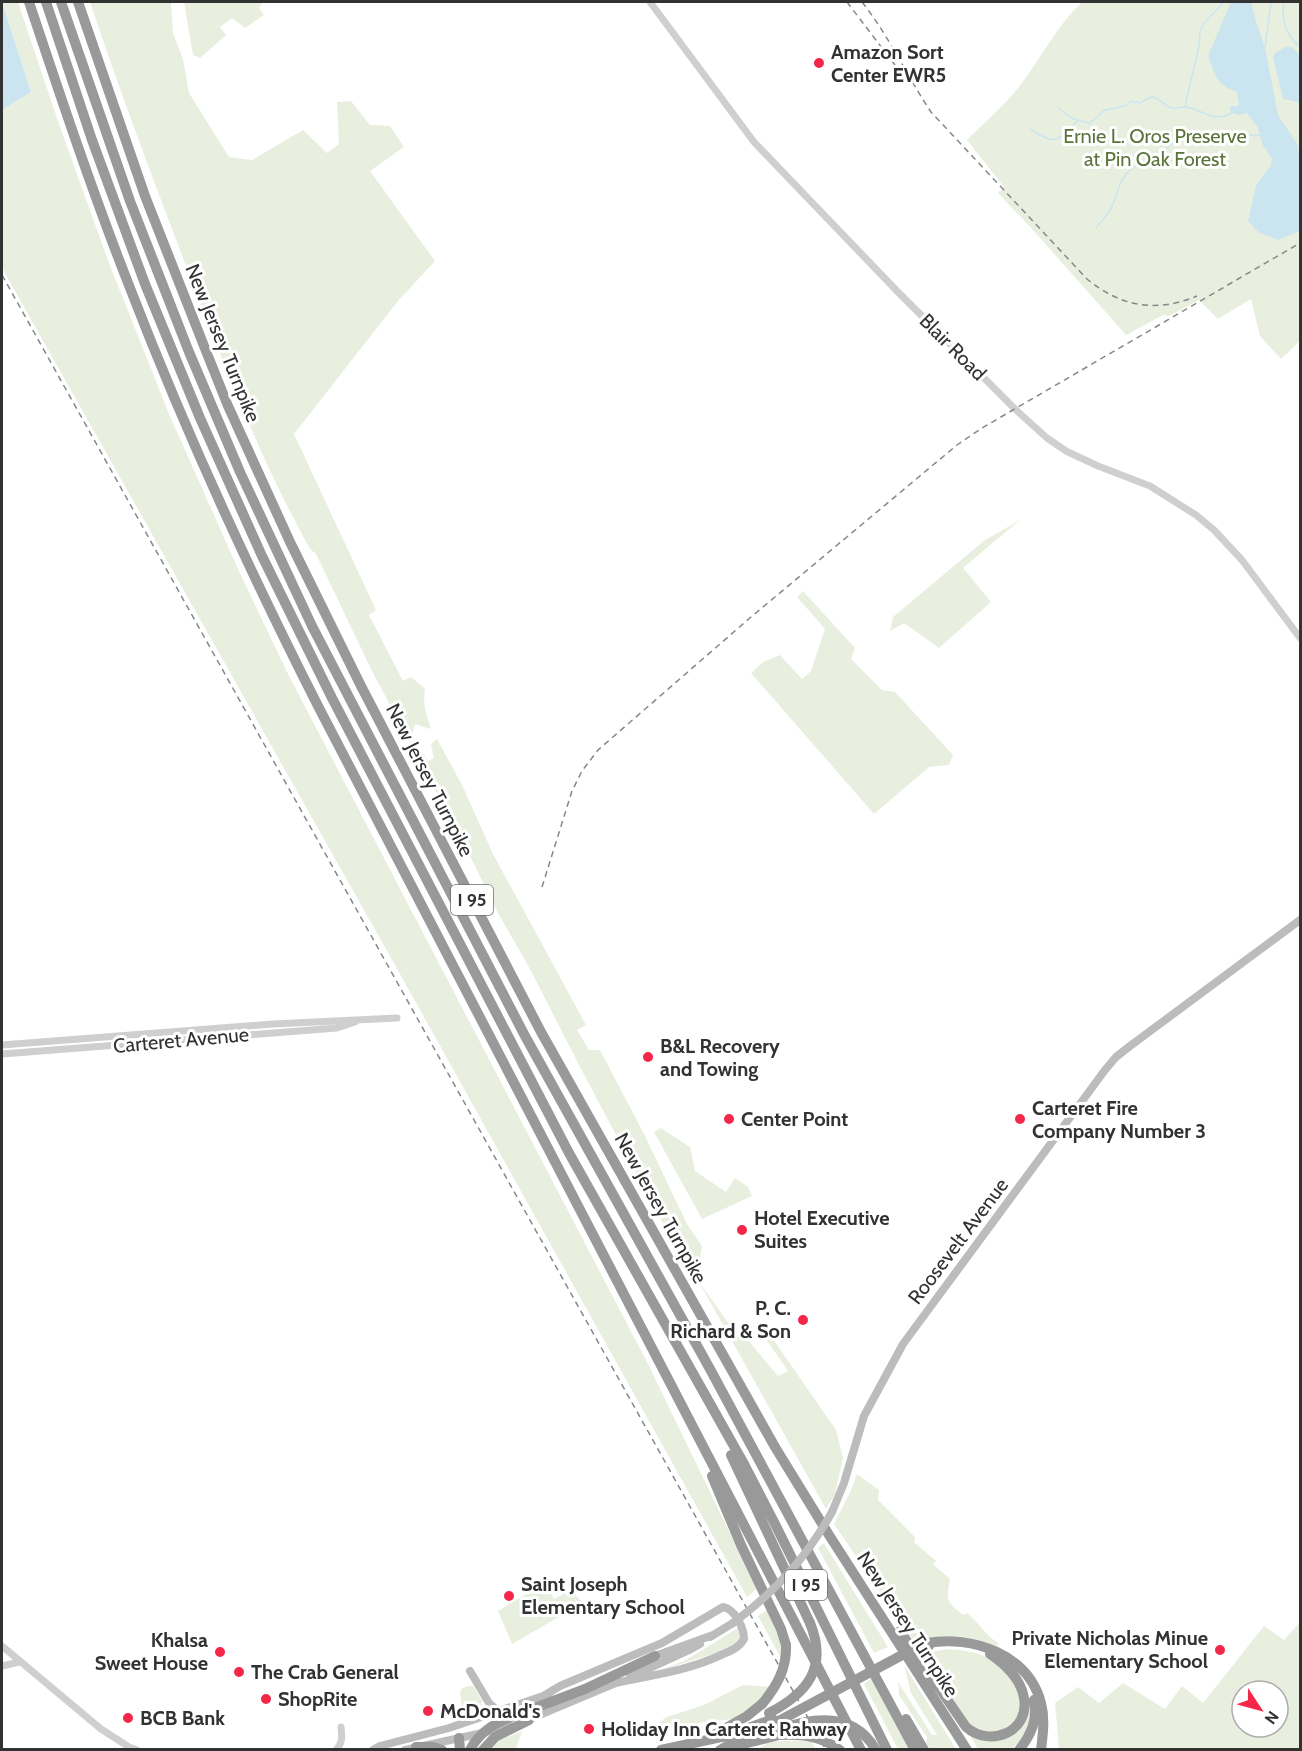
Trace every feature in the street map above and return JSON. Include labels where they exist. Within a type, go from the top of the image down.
[{"type":"highway","name":"I 95","points":[[29,2],[130,290],[185,424],[248,563],[318,706],[861,1749]]},
{"type":"highway","name":"I 95","points":[[46,2],[92,140],[146,284],[200,418],[262,556],[332,698],[569,1153],[775,1524],[887,1749]]},
{"type":"highway","name":"New Jersey Turnpike","points":[[61,2],[126,190],[189,352],[240,472],[312,626],[531,1046],[715,1378],[915,1749]]},
{"type":"highway","name":"New Jersey Turnpike","points":[[78,2],[145,196],[196,327],[255,466],[326,618],[541,1032],[775,1447],[967,1749]]},
{"type":"highway","points":[[720,1423],[725,1443],[810,1623],[817,1647],[813,1673],[804,1689],[775,1724],[746,1735],[720,1749]]},
{"type":"highway","points":[[702,1447],[713,1480],[741,1545],[781,1629],[787,1654],[783,1672],[774,1689],[762,1704],[747,1716],[707,1740]]},
{"type":"highway","points":[[829,1535],[890,1617],[962,1722],[977,1735],[991,1738],[1011,1731],[1020,1720],[1025,1704],[1022,1688],[1013,1674],[990,1654]]},
{"type":"highway","points":[[840,1611],[924,1749]]},
{"type":"highway","points":[[928,1645],[938,1641],[960,1641],[993,1650],[1012,1661],[1027,1675],[1038,1692],[1044,1723],[1041,1749]]},
{"type":"highway","points":[[726,1749],[748,1742],[892,1655],[915,1646],[928,1645],[959,1646],[990,1654],[1016,1670],[1028,1686],[1035,1711],[1035,1721],[1028,1737],[1019,1749]]},
{"type":"highway","points":[[470,1749],[477,1738],[500,1721],[578,1692],[655,1656]]},
{"type":"highway","points":[[1025,1749],[1037,1731],[1041,1703]]},
{"type":"highway","points":[[483,1749],[495,1737],[529,1720]]},
{"type":"highway","points":[[660,1749],[775,1724],[808,1720],[836,1721],[859,1731],[876,1749]]},
{"type":"highway","points":[[775,1724],[814,1737],[840,1749]]},
{"type":"highway","points":[[411,1748],[442,1749]]},
{"type":"main road","name":"Roosevelt Avenue","points":[[411,1748],[460,1744],[494,1730],[529,1720],[691,1649],[733,1623],[765,1598],[792,1571],[810,1548],[832,1512],[844,1483],[864,1418],[903,1344],[1105,1070],[1130,1046],[1300,920]]},
{"type":"main road","points":[[545,1695],[560,1686],[662,1643],[689,1629],[721,1607],[729,1609],[743,1632],[744,1639],[740,1646],[710,1660],[675,1672],[615,1683]]},
{"type":"main road","name":"Roosevelt Avenue","points":[[373,1749],[499,1712],[713,1635]]},
{"type":"main road","points":[[470,1671],[487,1701],[499,1712]]},
{"type":"main road","points":[[457,1725],[460,1744]]},
{"type":"street","name":"Blair Road","points":[[650,2],[754,142],[1014,409],[1047,438],[1066,451],[1150,486],[1196,515],[1214,530],[1242,560],[1300,638]]},
{"type":"street","name":"Carteret Avenue","points":[[2,1045],[273,1023],[397,1018]]},
{"type":"street","name":"Carteret Avenue","points":[[2,1054],[337,1028],[360,1020]]},
{"type":"street","points":[[2,1646],[101,1729],[129,1747],[137,1749]]},
{"type":"street","points":[[2,1666],[19,1662]]},
{"type":"street","points":[[336,1749],[341,1743],[341,1727]]},
{"type":"green space","points":[[2,2],[18,2],[109,263],[169,414],[238,569],[287,672],[649,1366],[757,1589],[747,1597],[400,974],[2,268],[2,110],[31,92]]},
{"type":"green space","points":[[90,2],[171,2],[173,33],[183,59],[189,93],[229,157],[252,160],[303,130],[327,153],[339,144],[337,102],[351,101],[370,125],[390,126],[404,147],[370,171],[435,261],[398,301],[294,434],[376,610],[369,615],[403,681],[411,677],[425,689],[425,704],[431,729],[415,724],[412,735],[428,761],[434,758],[431,744],[437,739],[462,785],[493,854],[586,1025],[577,1030],[589,1050],[600,1050],[687,1224],[702,1246],[697,1278],[662,1222],[529,967],[498,913],[372,671],[316,554],[310,549],[276,483],[204,313],[139,141]]},
{"type":"green space","points":[[184,2],[263,2],[259,8],[264,15],[245,28],[232,18],[220,27],[226,35],[200,58],[193,55]]},
{"type":"green space","name":"Ernie L. Oros Preserve at Pin Oak Forest","points":[[1082,2],[1300,2],[1300,341],[1281,359],[1260,336],[1251,299],[1218,319],[1199,300],[1169,316],[1163,315],[1126,335],[998,193],[1004,187],[967,140],[1016,91],[1057,31]]},
{"type":"green space","points":[[1020,520],[963,568],[991,602],[939,648],[904,623],[890,631],[893,617],[985,540]]},
{"type":"green space","points":[[803,591],[855,648],[851,659],[882,690],[895,692],[953,755],[949,765],[929,767],[874,814],[751,673],[763,662],[780,655],[802,679],[811,671],[825,629],[797,597]]},
{"type":"green space","points":[[661,1128],[690,1147],[695,1171],[726,1192],[735,1178],[748,1187],[752,1196],[702,1219],[654,1132]]},
{"type":"green space","points":[[699,1282],[737,1335],[741,1332],[778,1376],[788,1371],[766,1339],[766,1329],[836,1430],[843,1458],[835,1494],[826,1509]]},
{"type":"green space","points":[[857,1474],[879,1490],[878,1500],[915,1537],[914,1542],[936,1561],[933,1564],[950,1579],[948,1596],[953,1607],[963,1615],[967,1613],[971,1616],[991,1638],[999,1643],[997,1646],[956,1636],[914,1641],[834,1524]]},
{"type":"green space","points":[[824,1543],[888,1647],[874,1653],[818,1548]]},
{"type":"green space","points":[[544,1583],[554,1599],[571,1590],[583,1603],[512,1644],[498,1611]]},
{"type":"green space","points":[[767,1610],[782,1645],[782,1660],[758,1616]]},
{"type":"green space","points":[[1300,1622],[1300,1749],[1059,1749],[1055,1703],[1078,1687],[1099,1703],[1123,1683],[1165,1709],[1182,1686],[1203,1703],[1264,1626],[1284,1640]]},
{"type":"green space","points":[[738,1628],[739,1640],[729,1649],[655,1672],[684,1661]]},
{"type":"green space","points":[[947,1649],[985,1656],[1009,1676],[1020,1701],[1017,1718],[1010,1725],[999,1731],[982,1732],[963,1716],[922,1654]]},
{"type":"green space","points":[[904,1665],[956,1749],[930,1749],[926,1744],[927,1737],[899,1695],[898,1682],[932,1735],[937,1735],[911,1693]]},
{"type":"green space","points":[[871,1679],[909,1749],[898,1749],[864,1684]]},
{"type":"green space","points":[[743,1685],[771,1687],[753,1707],[732,1719],[648,1729],[667,1717],[704,1705]]},
{"type":"green space","points":[[473,1686],[485,1709],[463,1715],[460,1693],[461,1689]]},
{"type":"green space","points":[[1030,1700],[1031,1715],[1028,1727],[1012,1749],[978,1749],[970,1736],[1003,1739]]},
{"type":"green space","points":[[522,1731],[516,1749],[490,1750],[496,1742]]},
{"type":"green space","points":[[771,1741],[811,1741],[816,1749],[757,1750]]},
{"type":"water","points":[[2,2],[31,92],[2,110]]},
{"type":"water","points":[[1231,2],[1251,2],[1265,48],[1278,115],[1298,145],[1300,231],[1278,240],[1258,232],[1248,221],[1256,185],[1271,165],[1272,158],[1263,146],[1258,128],[1247,113],[1239,115],[1230,111],[1230,107],[1239,104],[1237,92],[1221,83],[1208,56]]},
{"type":"water","points":[[1286,47],[1292,47],[1300,55],[1300,105],[1297,102],[1283,99],[1273,57],[1275,53]]},
{"type":"waterway","points":[[1185,106],[1199,46],[1200,31],[1204,23],[1224,2]]},
{"type":"waterway","points":[[1265,48],[1271,2]]},
{"type":"waterway","points":[[1284,2],[1283,15],[1286,27],[1300,47]]},
{"type":"waterway","points":[[1058,108],[1073,119],[1090,123],[1105,110],[1125,106],[1131,101],[1140,103],[1153,97],[1172,108],[1187,107],[1214,117],[1232,113]]},
{"type":"waterway","points":[[1030,129],[1052,140],[1061,137],[1078,120]]},
{"type":"waterway","points":[[1096,228],[1111,209],[1121,182],[1127,173],[1137,165],[1161,153],[1181,136],[1190,134],[1262,136]]},
{"type":"railway","points":[[847,2],[895,65]]},
{"type":"railway","points":[[862,2],[881,28],[931,112],[1087,279],[1113,296],[1139,304],[1167,304],[1197,296]]},
{"type":"railway","points":[[542,887],[572,791],[582,771],[598,750],[751,617],[957,445],[982,428],[1300,243]]},
{"type":"railway","points":[[2,275],[826,1750]]},
{"type":"place","name":"Amazon Sort Center EWR5","points":[[819,63]]},
{"type":"place","name":"B&L Recovery and Towing","points":[[648,1057]]},
{"type":"place","name":"Center Point","points":[[729,1119]]},
{"type":"place","name":"Carteret Fire Company Number 3","points":[[1020,1119]]},
{"type":"place","name":"Hotel Executive Suites","points":[[742,1230]]},
{"type":"place","name":"P. C. Richard & Son","points":[[803,1320]]},
{"type":"place","name":"Saint Joseph Elementary School","points":[[509,1596]]},
{"type":"place","name":"Private Nicholas Minue Elementary School","points":[[1220,1650]]},
{"type":"place","name":"Khalsa Sweet House","points":[[220,1652]]},
{"type":"place","name":"The Crab General","points":[[239,1672]]},
{"type":"place","name":"ShopRite","points":[[266,1699]]},
{"type":"place","name":"McDonald's","points":[[428,1711]]},
{"type":"place","name":"BCB Bank","points":[[128,1718]]},
{"type":"place","name":"Holiday Inn Carteret Rahway","points":[[589,1729]]}]
